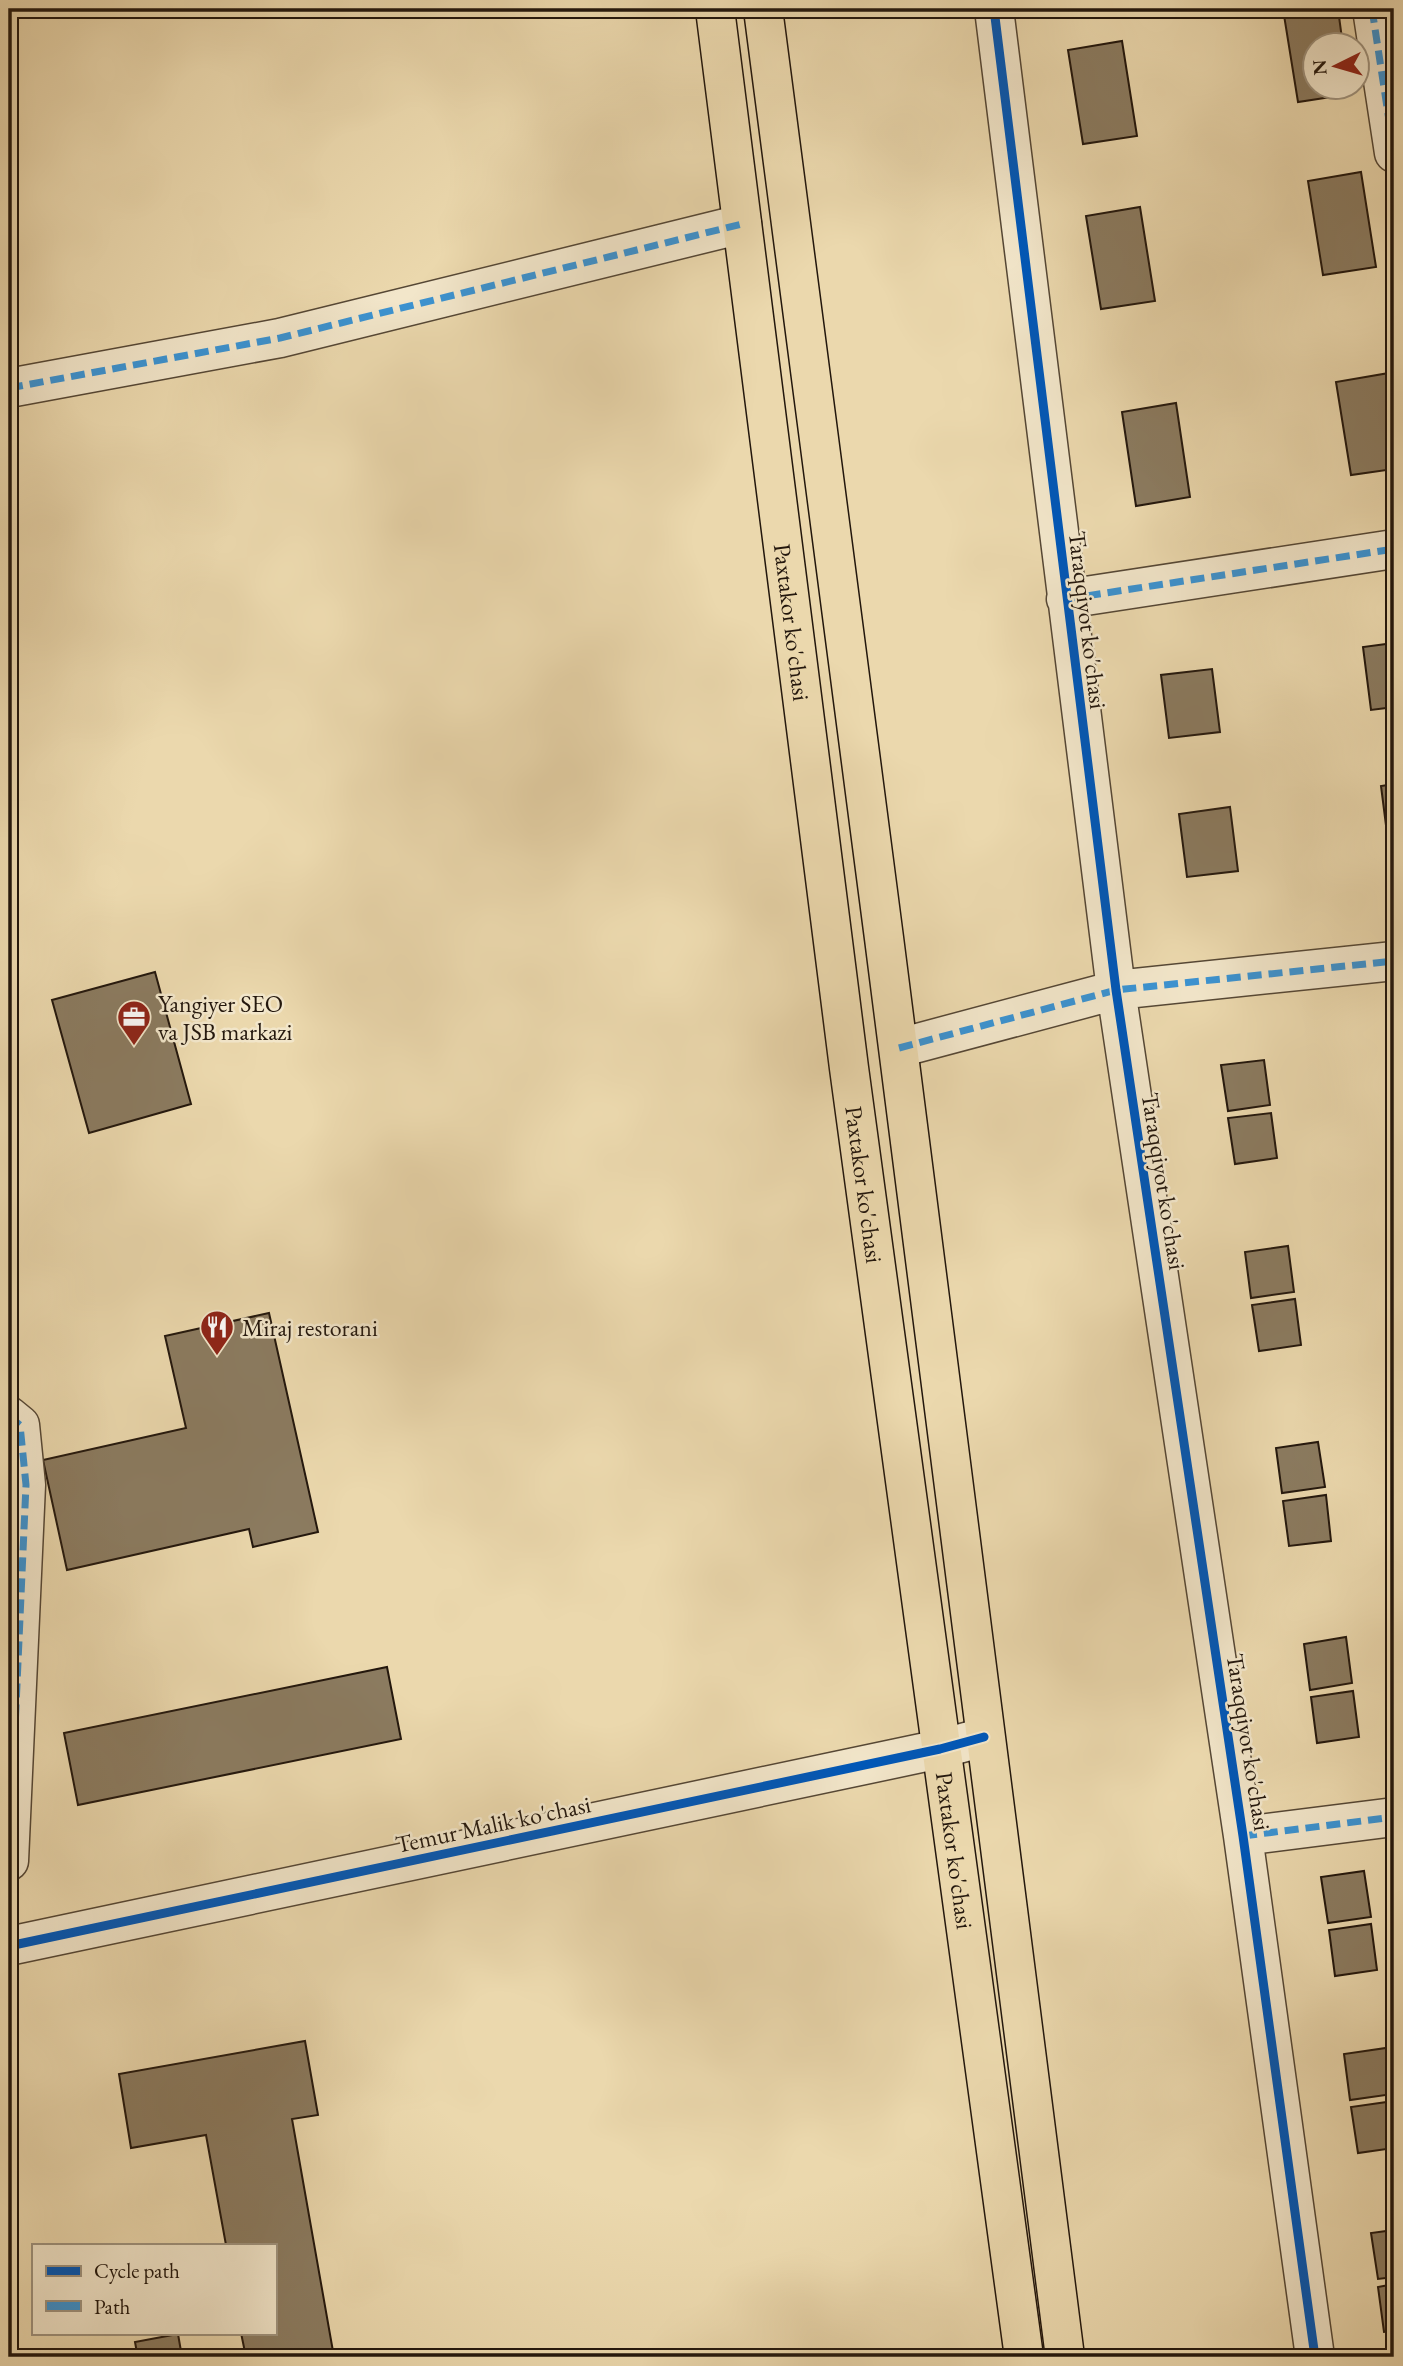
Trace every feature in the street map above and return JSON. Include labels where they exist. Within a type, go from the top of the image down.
[{"type":"main road","name":"Paxtakor ko'chasi","points":[[715,9],[849,1068],[1024,2357]]},
{"type":"main road","name":"Paxtakor ko'chasi","points":[[763,9],[899,1048],[984,1737],[1065,2357]]},
{"type":"street","name":"Taraqqiyot ko'chasi","points":[[994,9],[1116,990],[1243,1836],[1315,2357]]},
{"type":"street","points":[[1372,9],[1394,153]]},
{"type":"street","points":[[9,387],[280,338],[742,224]]},
{"type":"street","points":[[1066,599],[1394,549]]},
{"type":"street","points":[[899,1048],[1116,990],[1394,961]]},
{"type":"street","points":[[9,1416],[20,1425],[26,1485],[9,1861]]},
{"type":"street","name":"Temur Malik ko'chasi","points":[[9,1946],[940,1749],[984,1737]]},
{"type":"street","points":[[1243,1836],[1394,1817]]},
{"type":"building","points":[[1283,9],[1338,9],[1341,32],[1302,32],[1302,101],[1298,102]]},
{"type":"building","points":[[1122,41],[1137,136],[1083,144],[1068,50]]},
{"type":"building","points":[[1361,172],[1376,267],[1323,275],[1308,181]]},
{"type":"building","points":[[1140,207],[1155,301],[1101,309],[1086,216]]},
{"type":"building","points":[[1389,373],[1394,404],[1394,469],[1351,475],[1336,382]]},
{"type":"building","points":[[1176,403],[1190,497],[1136,506],[1122,412]]},
{"type":"building","points":[[1394,643],[1394,707],[1371,710],[1363,647]]},
{"type":"building","points":[[1212,669],[1220,732],[1169,738],[1161,675]]},
{"type":"building","points":[[1394,784],[1394,849],[1389,849],[1381,786]]},
{"type":"building","points":[[1230,807],[1238,871],[1187,877],[1179,814]]},
{"type":"building","points":[[155,972],[191,1104],[89,1133],[52,1000]]},
{"type":"building","points":[[1264,1060],[1270,1105],[1228,1111],[1221,1065]]},
{"type":"building","points":[[1271,1113],[1277,1158],[1235,1164],[1228,1118]]},
{"type":"building","points":[[1288,1246],[1294,1292],[1251,1298],[1245,1252]]},
{"type":"building","points":[[1295,1299],[1301,1345],[1259,1351],[1252,1305]]},
{"type":"building","points":[[269,1313],[318,1532],[253,1547],[249,1529],[67,1570],[43,1460],[186,1428],[165,1336]]},
{"type":"building","points":[[1318,1442],[1325,1487],[1282,1493],[1276,1448]]},
{"type":"building","points":[[1326,1495],[1331,1541],[1289,1546],[1283,1501]]},
{"type":"building","points":[[1346,1637],[1352,1683],[1310,1690],[1304,1644]]},
{"type":"building","points":[[387,1667],[401,1739],[78,1805],[64,1733]]},
{"type":"building","points":[[1353,1691],[1359,1737],[1317,1743],[1311,1697]]},
{"type":"building","points":[[1364,1871],[1371,1917],[1328,1923],[1321,1877]]},
{"type":"building","points":[[1371,1924],[1377,1970],[1335,1976],[1329,1930]]},
{"type":"building","points":[[305,2041],[318,2115],[292,2119],[334,2357],[246,2357],[241,2334],[276,2334],[276,2244],[226,2244],[206,2135],[131,2148],[119,2074]]},
{"type":"building","points":[[1386,2048],[1393,2094],[1350,2100],[1344,2054]]},
{"type":"building","points":[[1394,2101],[1394,2148],[1358,2153],[1351,2107]]},
{"type":"building","points":[[1394,2230],[1394,2277],[1378,2279],[1371,2233]]},
{"type":"building","points":[[1394,2284],[1394,2331],[1384,2332],[1378,2287]]},
{"type":"building","points":[[178,2334],[182,2357],[115,2357],[137,2353],[135,2342]]},
{"type":"marked path","points":[[1372,9],[1394,153]]},
{"type":"marked path","points":[[9,388],[280,338],[742,224]]},
{"type":"marked path","points":[[1066,599],[1394,549]]},
{"type":"marked path","points":[[899,1048],[1116,990],[1394,961]]},
{"type":"marked path","points":[[9,1416],[20,1425],[26,1485],[9,1861]]},
{"type":"marked path","points":[[1243,1836],[1394,1817]]},
{"type":"cycle path","points":[[994,9],[1116,990],[1243,1836],[1315,2357]]},
{"type":"cycle path","points":[[9,1946],[940,1749],[984,1737]]},
{"type":"place","name":"Yangiyer SEO va JSB markazi","points":[[134,1047]]},
{"type":"place","name":"Miraj restorani","points":[[217,1357]]}]
